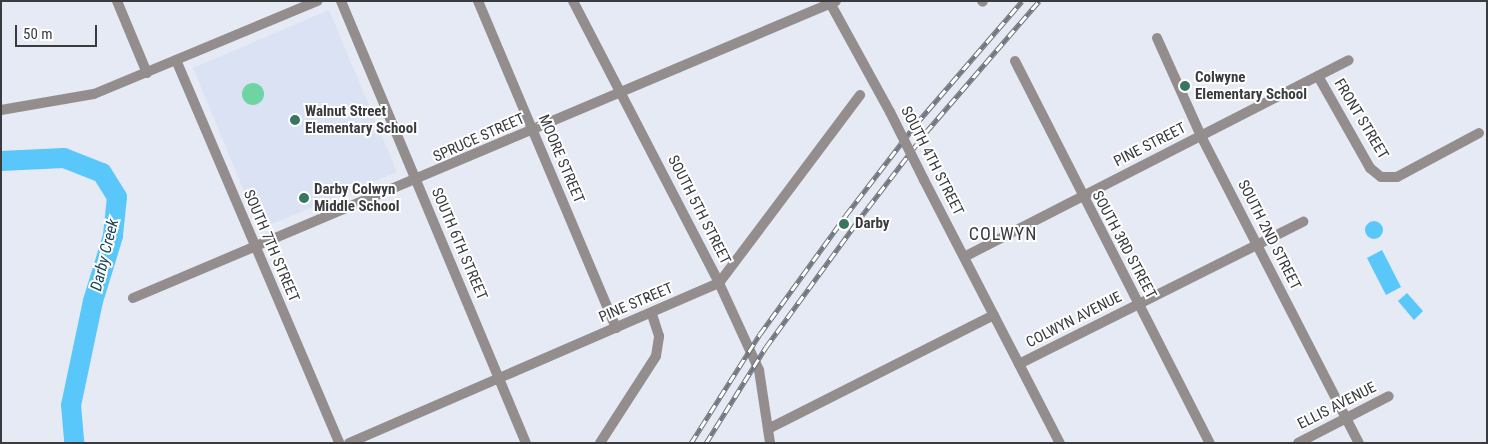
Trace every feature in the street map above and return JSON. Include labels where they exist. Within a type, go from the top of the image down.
[{"type":"street","points":[[117,1],[147,73]]},
{"type":"street","points":[[1,110],[94,94],[317,1]]},
{"type":"street","name":"SOUTH 6TH STREET","points":[[341,1],[526,443]]},
{"type":"street","name":"MOORE STREET","points":[[478,1],[616,328]]},
{"type":"street","name":"SOUTH 5TH STREET","points":[[573,1],[623,92],[719,283],[759,370],[770,443]]},
{"type":"street","name":"SPRUCE STREET","points":[[133,298],[255,246],[416,182],[832,2]]},
{"type":"street","name":"SOUTH 4TH STREET","points":[[832,2],[1019,364],[1055,441]]},
{"type":"street","name":"SOUTH 2ND STREET","points":[[1157,38],[1201,136],[1359,443]]},
{"type":"street","name":"SOUTH 7TH STREET","points":[[176,60],[338,443]]},
{"type":"street","name":"PINE STREET","points":[[964,257],[1349,60]]},
{"type":"street","name":"SOUTH 3RD STREET","points":[[1015,61],[1082,197],[1210,443]]},
{"type":"street","name":"FRONT STREET","points":[[1318,76],[1370,168],[1381,177],[1397,177],[1479,133]]},
{"type":"street","name":"PINE STREET","points":[[348,443],[499,376],[652,314],[719,283],[860,95]]},
{"type":"street","name":"COLWYN AVENUE","points":[[1019,364],[1303,222]]},
{"type":"street","points":[[600,443],[656,356],[658,336],[652,314]]},
{"type":"street","points":[[768,430],[994,315]]},
{"type":"street","name":"ELLIS AVENUE","points":[[1298,443],[1390,396]]},
{"type":"shaded area","name":"Walnut Street Elementary School","points":[[329,10],[397,172],[260,229],[193,68]]},
{"type":"green space","points":[[253,83],[261,86],[264,94],[261,102],[253,105],[245,102],[242,94],[245,86]]},
{"type":"water","points":[[1370,221],[1378,221],[1383,226],[1381,237],[1370,239],[1365,234],[1365,226]]},
{"type":"water","points":[[1382,250],[1401,287],[1386,295],[1367,258]]},
{"type":"water","points":[[1407,293],[1423,311],[1414,320],[1398,301]]},
{"type":"waterway","name":"Darby Creek","points":[[1,161],[64,158],[102,173],[117,197],[113,236],[93,301],[71,405],[74,443]]},
{"type":"railway","points":[[691,443],[760,334],[846,215],[916,124],[1022,1]]},
{"type":"railway","points":[[706,443],[766,347],[857,222],[926,132],[1039,1]]},
{"type":"place","name":"Colwyne Elementary School","points":[[1185,86]]},
{"type":"place","name":"Walnut Street Elementary School","points":[[295,120]]},
{"type":"place","name":"Darby Colwyn Middle School","points":[[304,198]]},
{"type":"place","name":"Darby","points":[[844,224]]},
{"type":"district","name":"COLWYN","points":[[1003,234]]}]
